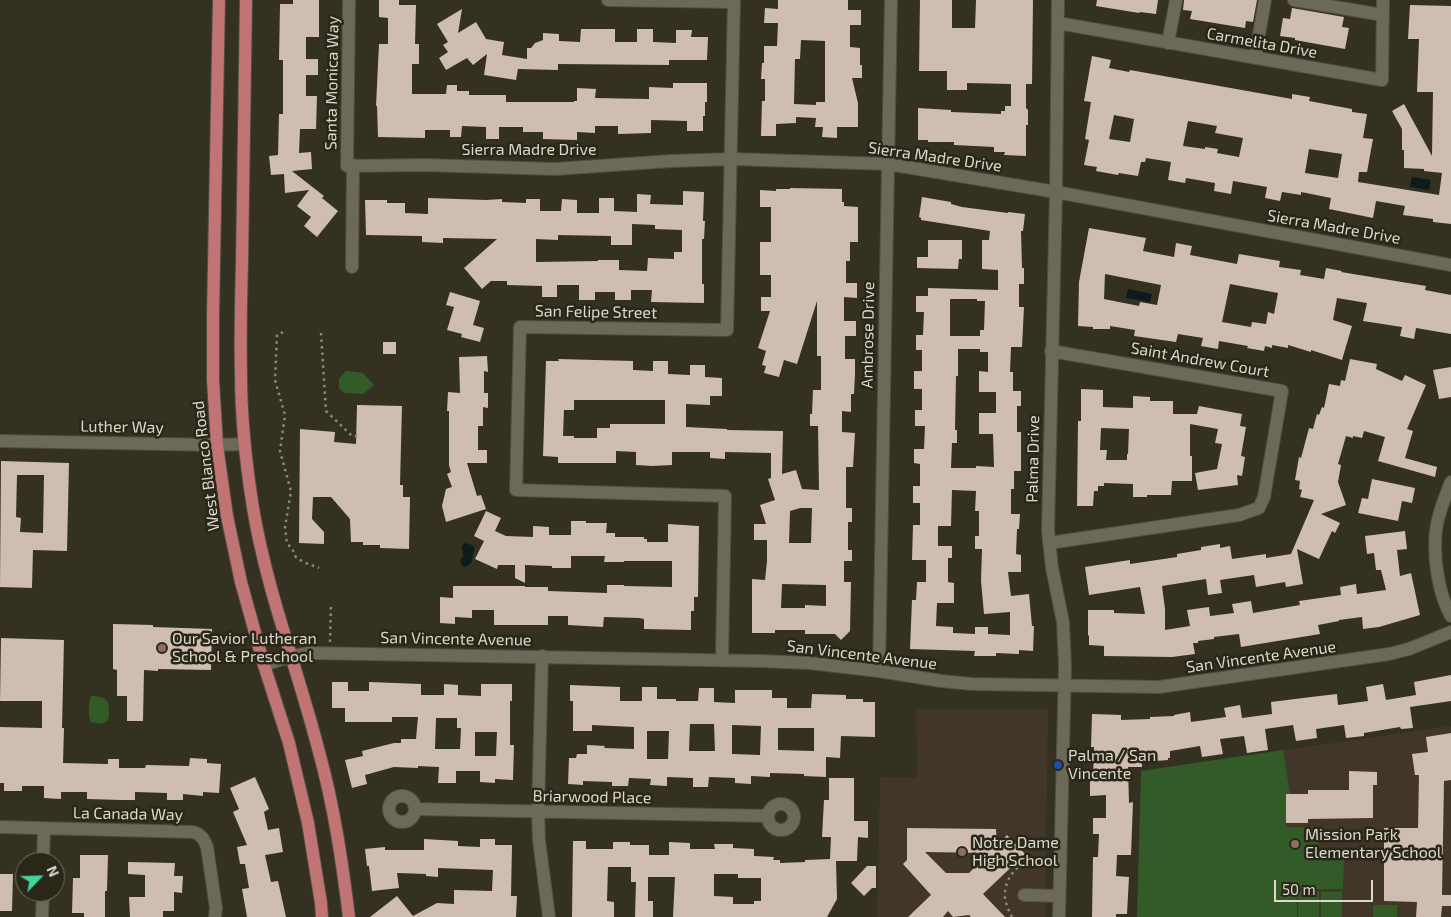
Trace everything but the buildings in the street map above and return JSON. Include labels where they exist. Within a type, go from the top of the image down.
[{"type":"main road","name":"West Blanco Road","points":[[219,0],[213,316],[216,445],[234,553],[264,665],[289,742],[306,814],[322,917]]},
{"type":"main road","points":[[246,0],[240,374],[244,444],[263,559],[320,752],[336,820],[349,917]]},
{"type":"street","name":"Santa Monica Way","points":[[349,0],[352,267]]},
{"type":"street","points":[[608,0],[734,1]]},
{"type":"street","name":"Ambrose Drive","points":[[879,671],[891,0]]},
{"type":"street","name":"Palma Drive","points":[[1058,0],[1056,192],[1048,530],[1052,568],[1063,622],[1065,651],[1059,917]]},
{"type":"street","points":[[1168,43],[1176,0]]},
{"type":"street","points":[[1255,58],[1265,0]]},
{"type":"street","points":[[1294,0],[1383,15]]},
{"type":"street","name":"Carmelita Drive","points":[[1058,23],[1382,80],[1383,0]]},
{"type":"street","name":"San Felipe Street","points":[[722,659],[725,496],[516,490],[520,327],[727,330],[734,1]]},
{"type":"street","name":"Sierra Madre Drive","points":[[350,166],[424,165],[556,169],[671,160],[732,159],[888,164],[1056,192],[1451,264]]},
{"type":"street","name":"Saint Andrew Court","points":[[1049,543],[1239,515],[1259,508],[1264,497],[1282,391],[1052,351]]},
{"type":"street","name":"Luther Way","points":[[0,441],[244,444]]},
{"type":"street","points":[[1451,482],[1443,502],[1436,530],[1436,562],[1440,584],[1451,616]]},
{"type":"street","name":"San Vincente Avenue","points":[[264,665],[309,653],[722,659],[809,663],[972,684],[1134,687],[1182,684],[1389,654],[1410,649],[1451,632]]},
{"type":"street","points":[[542,656],[538,812],[539,840],[549,917]]},
{"type":"street","name":"Briarwood Place","points":[[415,809],[768,816]]},
{"type":"street","name":"La Canada Way","points":[[0,827],[198,833],[205,841],[207,847],[216,908],[215,917]]},
{"type":"street","points":[[43,852],[44,828]]},
{"type":"street","points":[[1024,895],[1059,896]]},
{"type":"street","points":[[42,917],[43,902]]},
{"type":"path","points":[[283,332],[277,335],[275,380],[285,415],[280,451],[291,491],[285,534],[287,544],[293,549],[297,558],[318,568]]},
{"type":"path","points":[[321,333],[326,411],[352,436],[359,436]]},
{"type":"path","points":[[330,653],[331,603]]},
{"type":"path","points":[[1012,917],[1007,908],[1005,897],[1006,885],[1011,875],[1019,866],[1029,860],[1041,857],[1046,858]]},
{"type":"shaded area","points":[[1412,177],[1431,180],[1429,190],[1410,187]]},
{"type":"shaded area","points":[[1128,289],[1152,294],[1150,302],[1126,298]]},
{"type":"shaded area","points":[[465,543],[472,545],[475,549],[471,563],[465,567],[462,566],[460,561],[463,556],[462,546]]},
{"type":"shaded area","name":"Notre Dame High School","points":[[916,709],[1048,709],[1045,917],[877,917],[880,777],[917,778]]},
{"type":"shaded area","name":"Mission Park Elementary School","points":[[1451,726],[1451,917],[1138,917],[1141,771]]},
{"type":"green space","points":[[346,371],[363,373],[374,385],[363,394],[344,393],[339,388],[339,379]]},
{"type":"green space","points":[[91,696],[105,699],[109,705],[108,720],[102,724],[91,722],[89,702]]},
{"type":"green space","points":[[1283,750],[1290,794],[1286,794],[1286,827],[1319,827],[1319,862],[1320,855],[1344,856],[1343,889],[1297,889],[1297,917],[1137,917],[1141,771]]},
{"type":"green space","points":[[1298,891],[1319,891],[1319,917],[1298,917]]},
{"type":"green space","points":[[1321,892],[1342,892],[1342,917],[1321,917]]},
{"type":"green space","points":[[1373,905],[1397,905],[1397,917],[1373,917]]},
{"type":"place","name":"Our Savior Lutheran School & Preschool","points":[[162,648]]},
{"type":"place","name":"Palma / San Vincente","points":[[1058,765]]},
{"type":"place","name":"Mission Park Elementary School","points":[[1295,844]]},
{"type":"place","name":"Notre Dame High School","points":[[962,852]]}]
